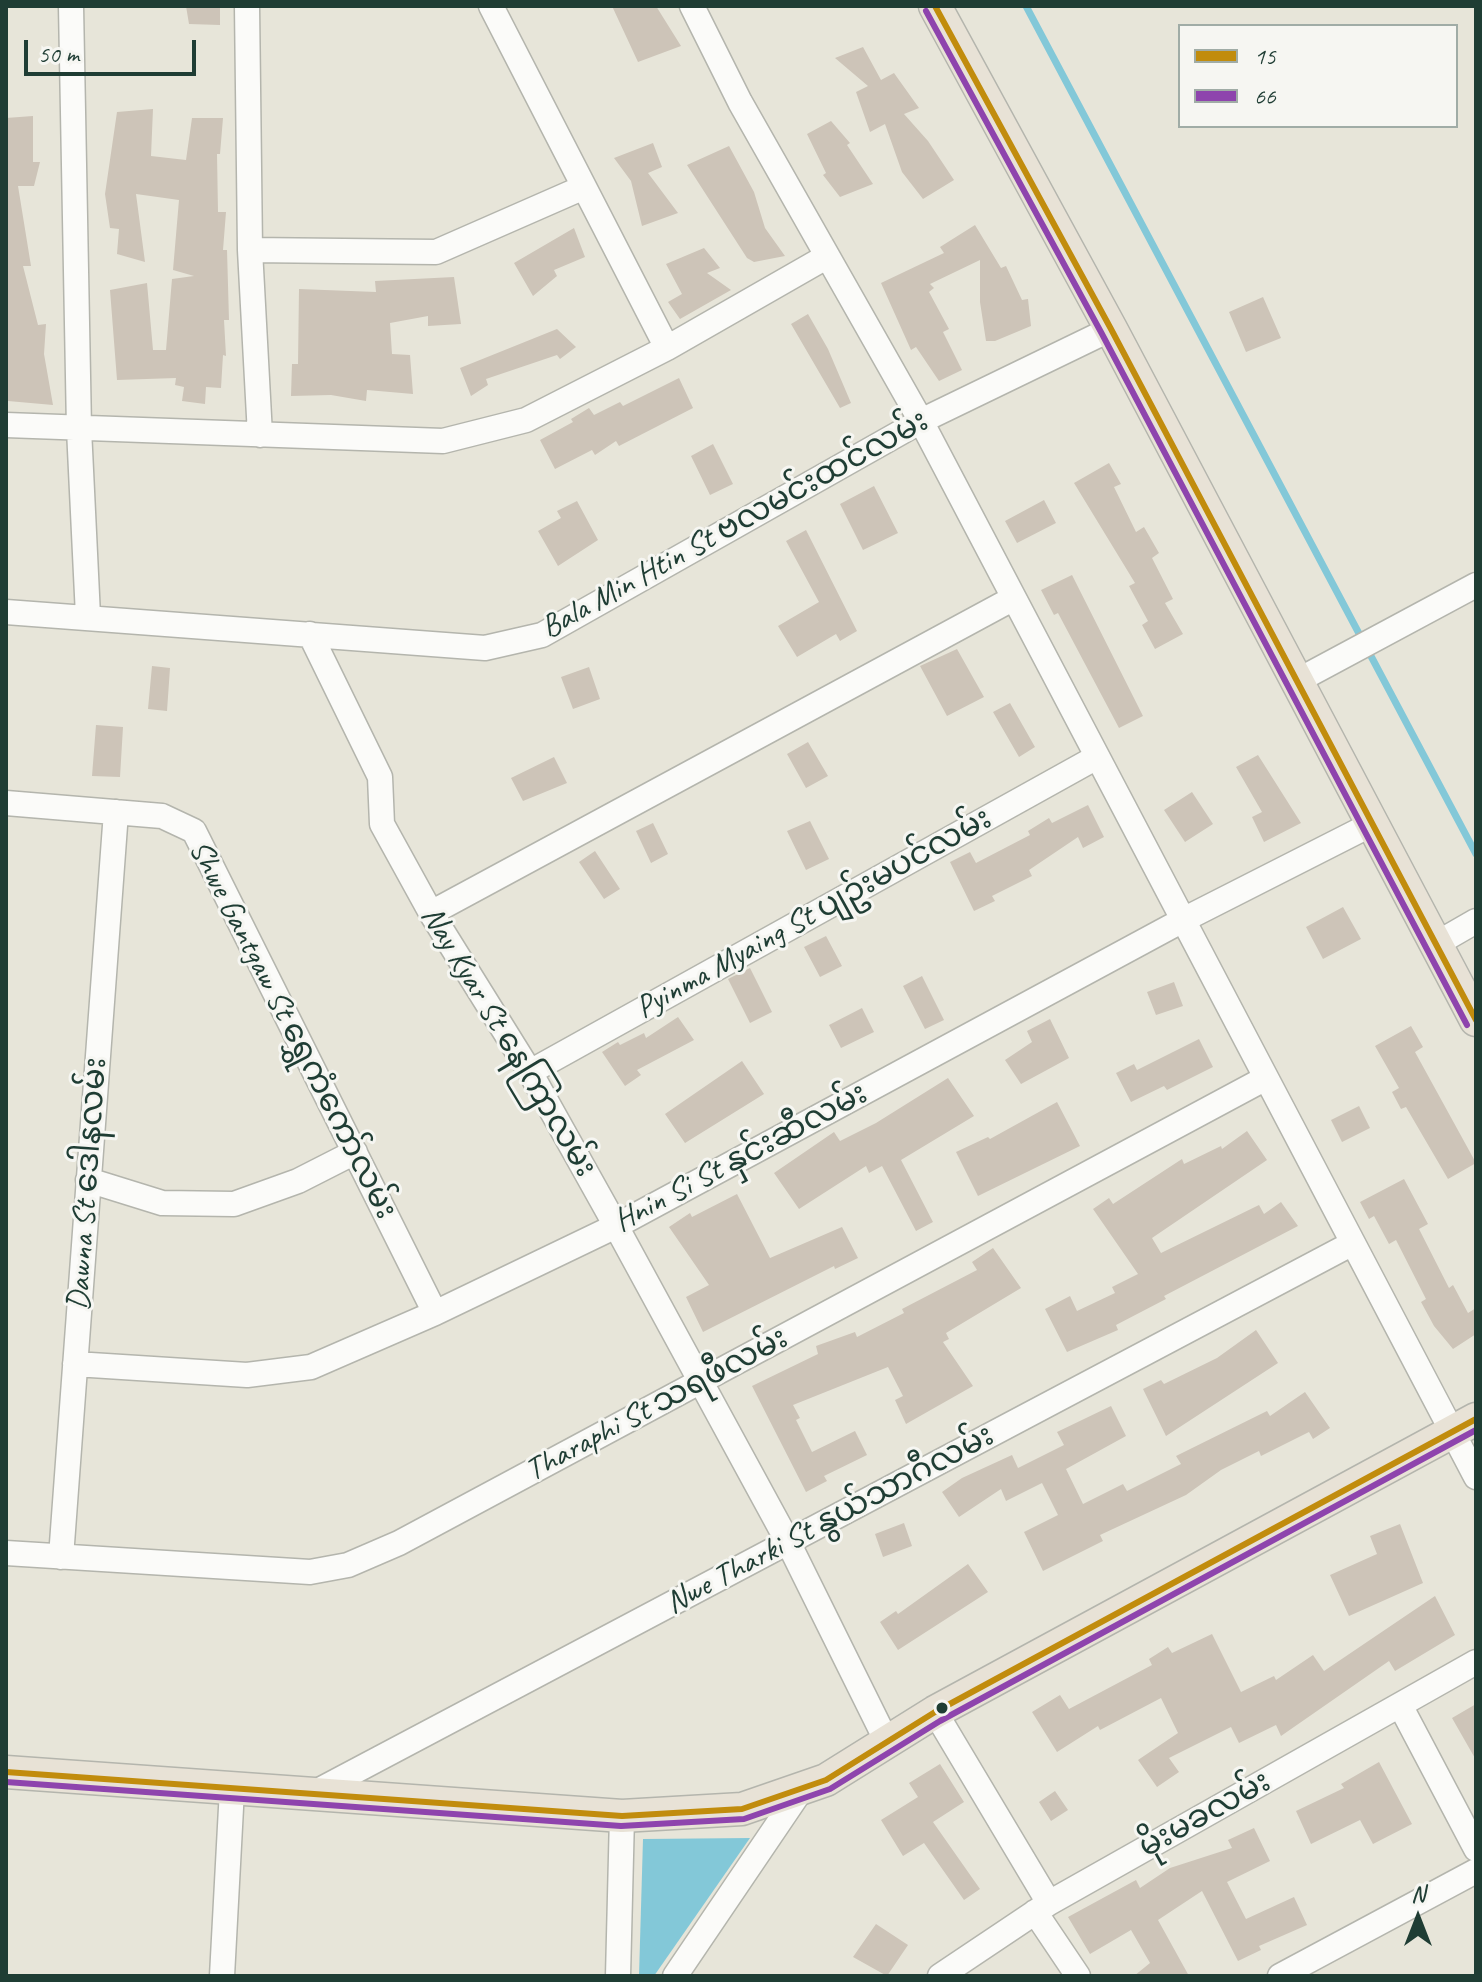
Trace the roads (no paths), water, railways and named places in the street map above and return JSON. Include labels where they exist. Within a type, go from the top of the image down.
[{"type":"main road","points":[[935,6],[1111,329],[1476,1020]]},
{"type":"main road","points":[[6,1772],[307,1796],[622,1816],[742,1809],[799,1793],[826,1780],[935,1712],[1464,1425]]},
{"type":"street","points":[[71,6],[79,429],[88,616]]},
{"type":"street","points":[[247,6],[250,250],[260,435]]},
{"type":"street","points":[[491,6],[667,348]]},
{"type":"street","points":[[692,6],[826,257],[921,421],[1353,1243],[1464,1425],[1476,1477]]},
{"type":"street","points":[[250,250],[436,252],[582,188]]},
{"type":"street","points":[[6,425],[443,441],[526,420],[667,348],[826,257]]},
{"type":"street","name":"Bala Min Htin St ဗလမင်းထင်လမ်း","points":[[6,612],[485,648],[542,635],[921,421],[1111,329]]},
{"type":"street","points":[[1297,681],[1476,585]]},
{"type":"street","points":[[431,913],[1014,598]]},
{"type":"street","name":"Nay Kyar St နေကြာလမ်း","points":[[310,634],[380,777],[382,824],[431,913],[530,1072],[616,1226],[788,1542],[886,1740]]},
{"type":"street","name":"Pyinma Myaing St ပျဥ်းမပင်လမ်း","points":[[530,1072],[1097,757]]},
{"type":"street","name":"Shwe Gantgaw St ရွှေကံကော်လမ်း","points":[[6,803],[162,816],[194,831],[435,1313]]},
{"type":"street","name":"Dawna St ဒေါနလမ်း","points":[[61,1557],[116,812]]},
{"type":"street","name":"Hnin Si St နှင်းဆီလမ်း","points":[[75,1364],[247,1375],[311,1367],[435,1313],[616,1226],[1183,920],[1372,824]]},
{"type":"street","points":[[1436,944],[1476,921]]},
{"type":"street","name":"Tharaphi St သရဖီလမ်း","points":[[6,1553],[310,1572],[348,1565],[399,1543],[1266,1078]]},
{"type":"street","points":[[88,1180],[162,1203],[234,1204],[298,1181],[355,1152]]},
{"type":"street","name":"Nwe Tharki St နွယ်သာဂီလမ်း","points":[[307,1796],[1353,1243]]},
{"type":"street","name":"မိုးမခလမ်း","points":[[940,1976],[1042,1907],[1476,1662]]},
{"type":"street","points":[[1400,1705],[1476,1849]]},
{"type":"street","points":[[935,1712],[1078,1976]]},
{"type":"street","points":[[222,1976],[232,1789]]},
{"type":"street","points":[[675,1976],[799,1793]]},
{"type":"street","points":[[618,1976],[622,1816]]},
{"type":"street","points":[[1280,1976],[1476,1871]]},
{"type":"water","points":[[750,1838],[654,1976],[639,1976],[643,1839]]},
{"type":"waterway","points":[[1026,6],[1476,854]]}]
